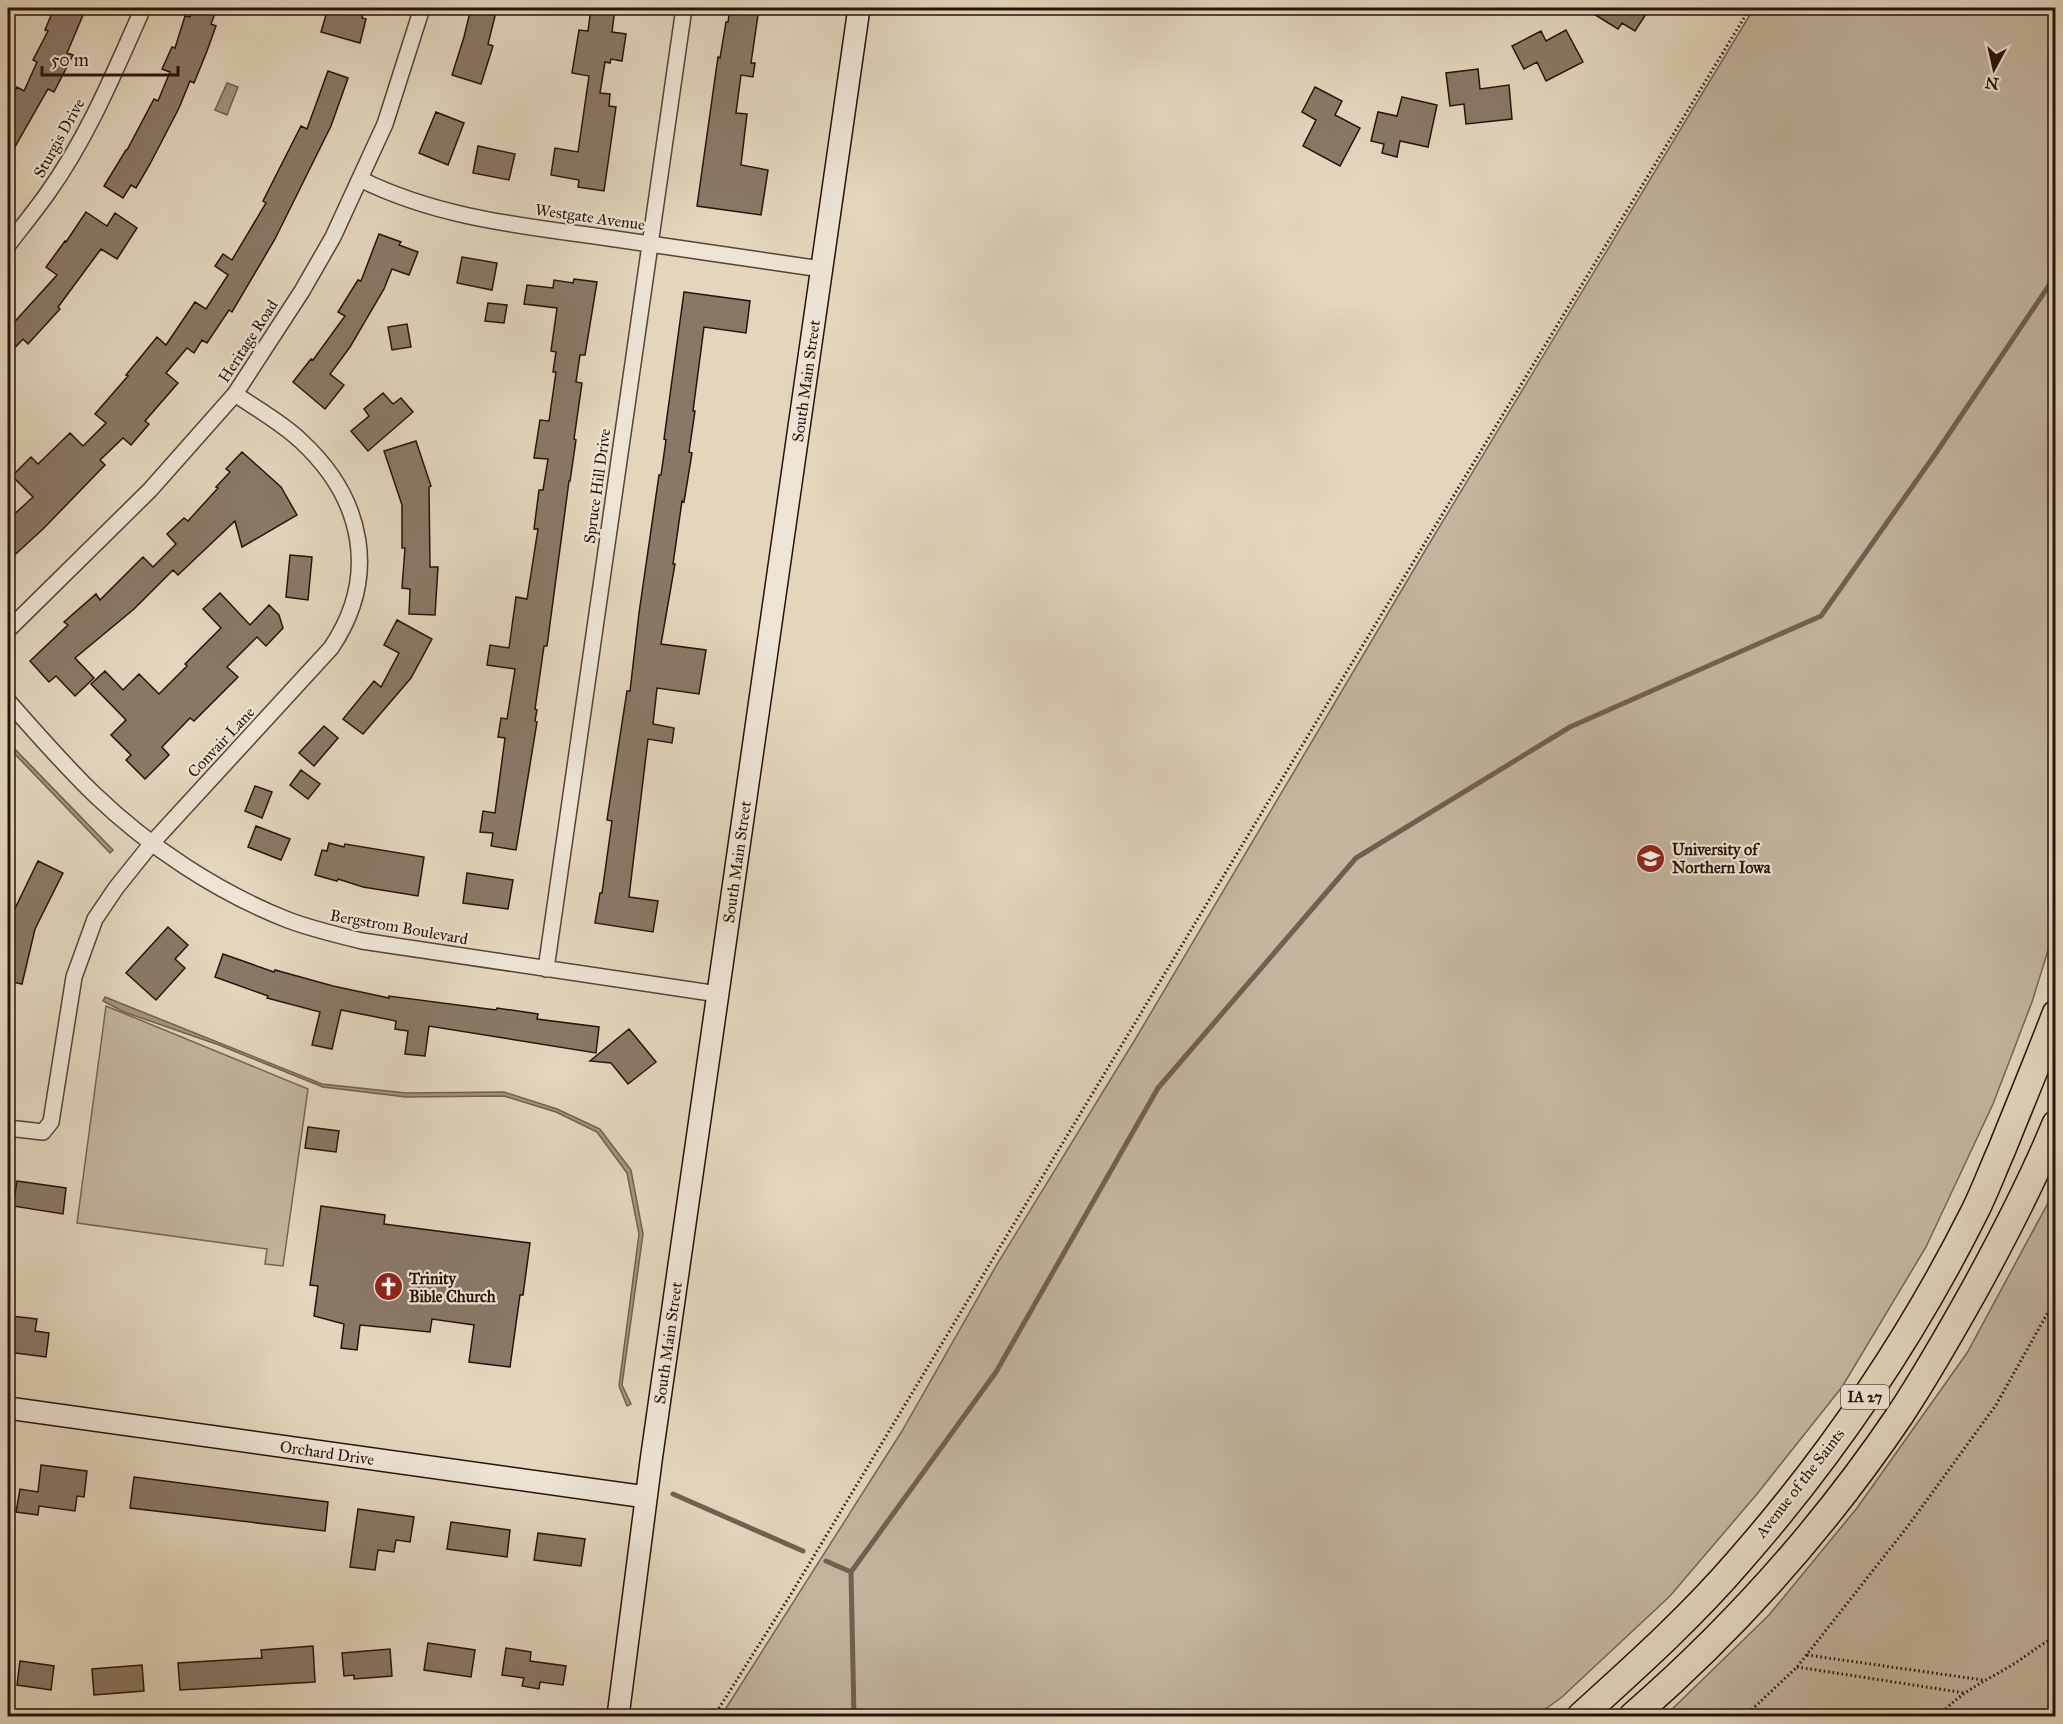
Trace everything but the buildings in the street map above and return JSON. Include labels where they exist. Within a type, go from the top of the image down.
[{"type":"highway","name":"Avenue of the Saints","points":[[1581,1716],[1643,1659],[1738,1562],[1823,1457],[1908,1335],[1976,1210],[2035,1069],[2055,1014]]},
{"type":"highway","name":"IA 27","points":[[1633,1716],[1728,1627],[1820,1524],[1899,1416],[1938,1355],[2010,1225],[2055,1124]]},
{"type":"street","name":"Sturgis Drive","points":[[8,245],[48,193],[76,148],[125,50],[143,8]]},
{"type":"street","name":"Heritage Road","points":[[8,630],[150,490],[235,394],[302,291],[333,237],[385,124],[422,8]]},
{"type":"street","name":"Spruce Hill Drive","points":[[546,969],[684,8]]},
{"type":"street","name":"South Main Street","points":[[618,1716],[646,1497],[859,8]]},
{"type":"street","name":"Westgate Avenue","points":[[360,179],[386,192],[452,213],[495,222],[822,269]]},
{"type":"street","name":"Convair Lane","points":[[8,1128],[43,1132],[51,1122],[68,1004],[74,977],[95,919],[116,888],[152,843],[331,648],[343,631],[352,610],[360,566],[359,540],[351,514],[338,487],[324,466],[301,441],[235,394]]},
{"type":"street","name":"Bergstrom Boulevard","points":[[8,701],[94,794],[152,843],[216,885],[288,920],[326,933],[362,941],[718,994]]},
{"type":"street","name":"Orchard Drive","points":[[8,1408],[646,1497]]},
{"type":"path","points":[[714,1716],[791,1594],[1322,712],[1750,8]]},
{"type":"path","points":[[1745,1716],[1797,1667],[1908,1526],[1996,1405],[2055,1298]]},
{"type":"path","points":[[1940,1716],[1951,1703],[1983,1680],[2011,1666],[2055,1638]]},
{"type":"path","points":[[1807,1655],[1983,1680]]},
{"type":"path","points":[[1797,1667],[1965,1693]]},
{"type":"shaded area","name":"University of Northern Iowa","points":[[1754,8],[2055,8],[2055,928],[2032,1002],[1993,1104],[1926,1247],[1842,1387],[1757,1494],[1670,1596],[1562,1697],[1536,1716],[721,1716],[902,1431],[996,1266],[1136,1038],[1429,544]]},
{"type":"shaded area","points":[[227,83],[238,87],[227,115],[215,110]]},
{"type":"shaded area","points":[[8,742],[113,850],[110,853],[8,747]]},
{"type":"shaded area","points":[[105,997],[322,1084],[406,1093],[504,1092],[557,1109],[600,1129],[631,1170],[643,1234],[622,1385],[631,1404],[627,1406],[619,1386],[639,1234],[627,1173],[597,1132],[556,1112],[504,1096],[406,1097],[323,1087],[219,1045],[124,1012],[103,1001]]},
{"type":"shaded area","points":[[106,1006],[308,1089],[283,1266],[265,1264],[267,1249],[77,1223]]},
{"type":"shaded area","points":[[2055,1182],[2055,1716],[1665,1716],[1769,1615],[1857,1508],[1967,1353],[2048,1203]]},
{"type":"waterway","points":[[854,1716],[851,1572],[996,1372],[1158,1088],[1356,858],[1570,727],[1821,616],[1936,453],[2056,275]]},
{"type":"waterway","points":[[673,1494],[803,1551]]},
{"type":"waterway","points":[[826,1561],[851,1572]]},
{"type":"place","name":"University of Northern Iowa","points":[[1651,858]]},
{"type":"place","name":"Trinity Bible Church","points":[[388,1287]]}]
